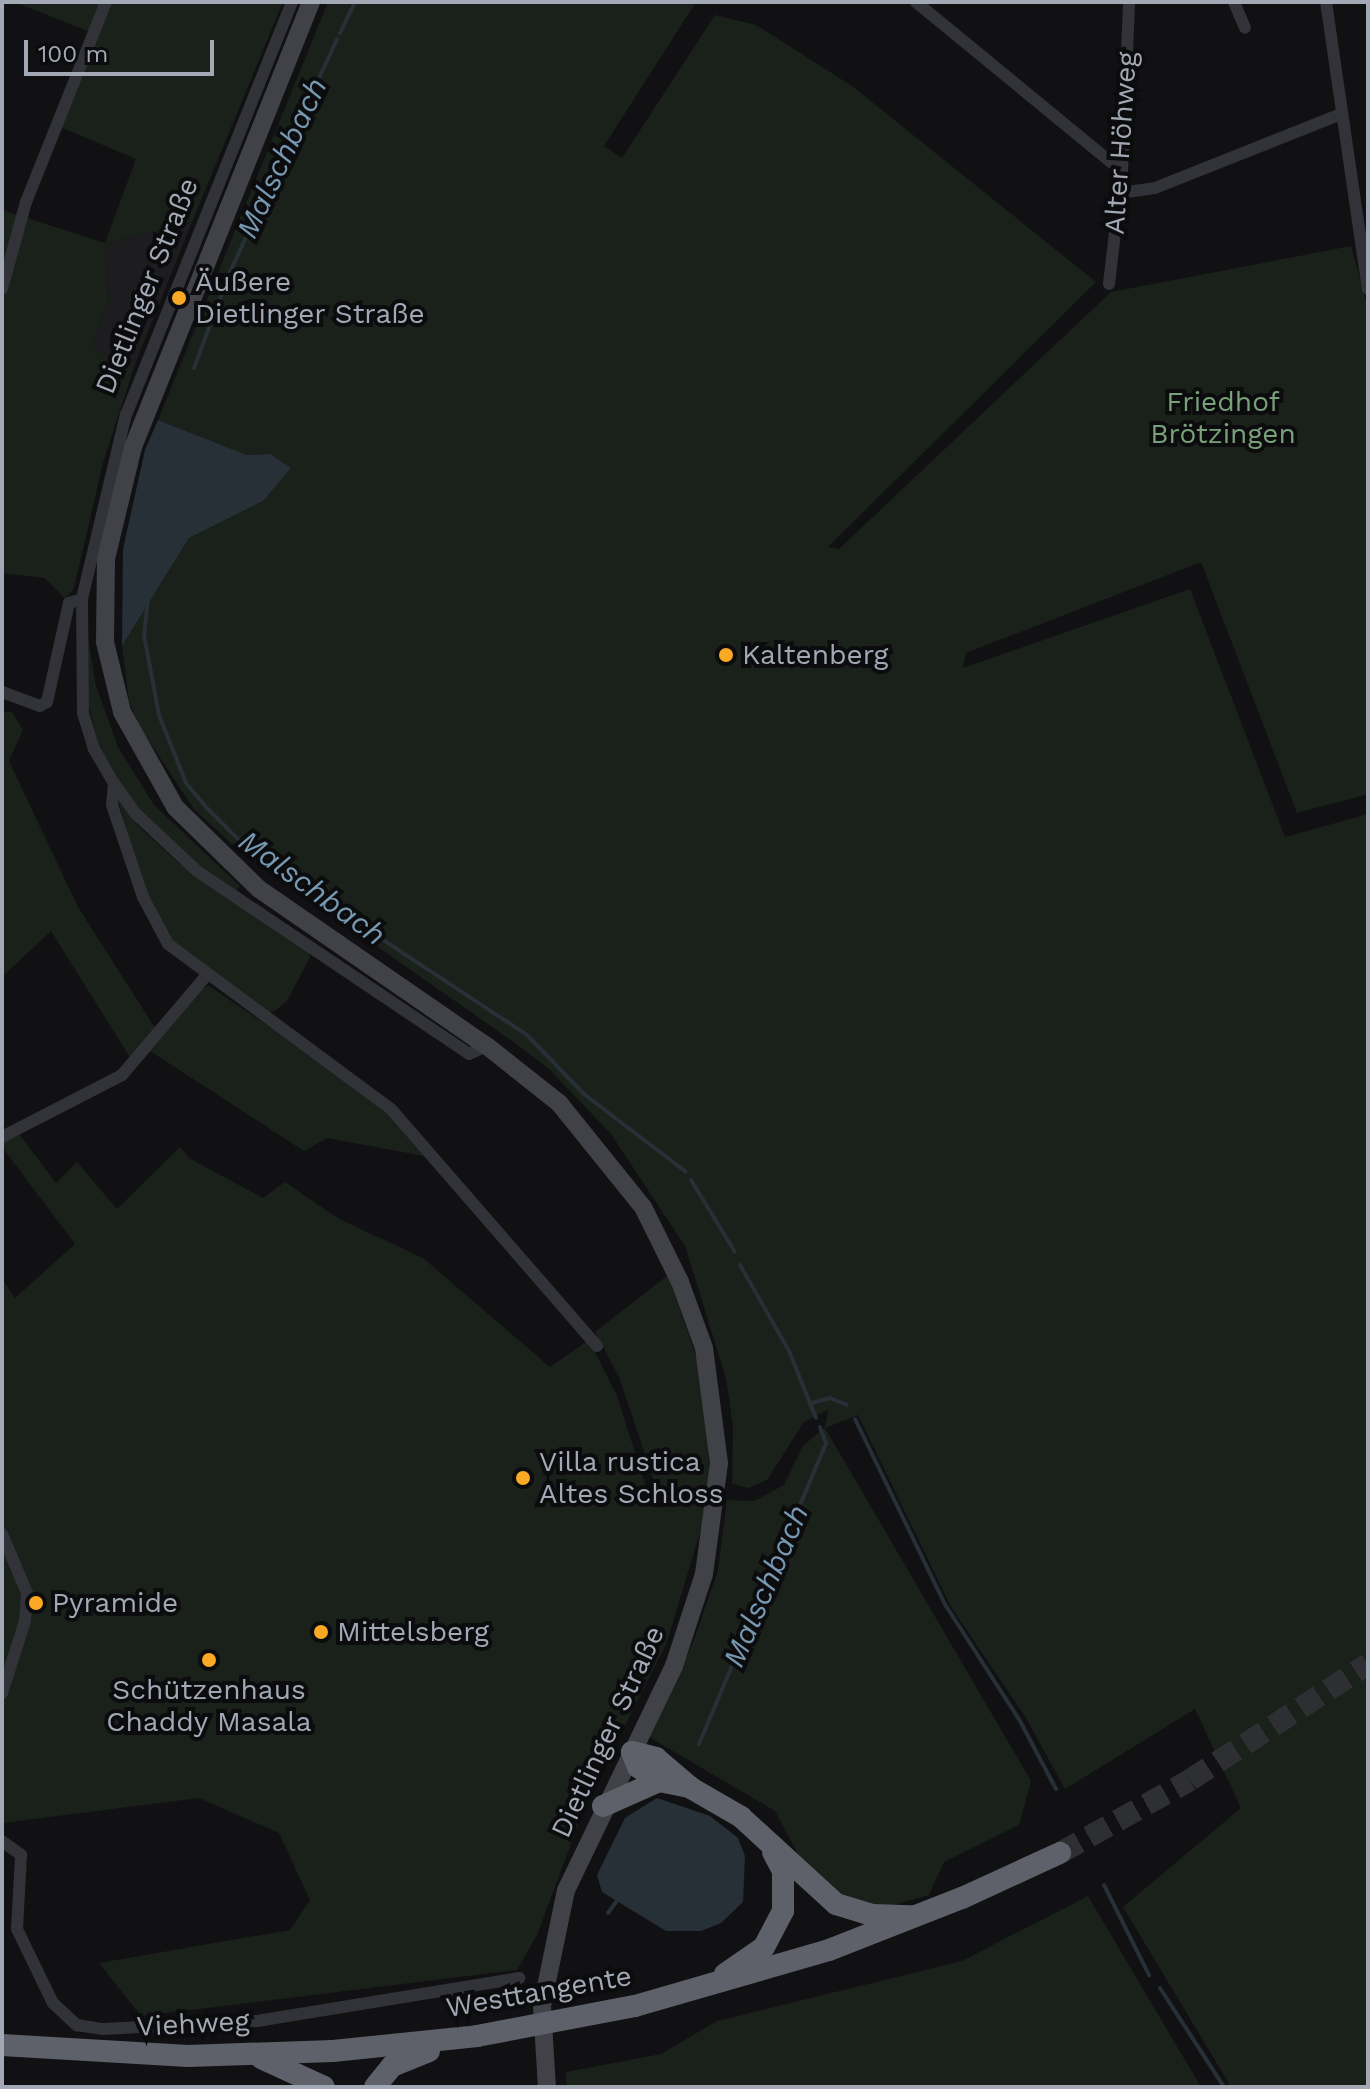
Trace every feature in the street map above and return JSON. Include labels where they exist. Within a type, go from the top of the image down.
[{"type":"highway","points":[[632,1752],[638,1767],[659,1781],[691,1788]]},
{"type":"highway","points":[[632,1752],[656,1758],[691,1788],[765,1837],[836,1904],[872,1915],[915,1917]]},
{"type":"highway","points":[[603,1806],[659,1781]]},
{"type":"highway","points":[[701,1989],[755,1954],[774,1931],[785,1897],[783,1871],[765,1837]]},
{"type":"highway","name":"Westtangente","points":[[11,2046],[253,2055],[468,2037],[635,2006],[701,1989],[915,1917],[1060,1853]]},
{"type":"highway","points":[[375,2087],[392,2066],[468,2037]]},
{"type":"highway","points":[[253,2055],[324,2087]]},
{"type":"main road","name":"Dietlinger Straße","points":[[311,2],[137,434],[106,559],[105,642],[122,712],[137,745],[175,807],[200,835],[278,903],[487,1046],[559,1103],[643,1207],[692,1312],[712,1383],[719,1463],[704,1574],[674,1666],[603,1806],[566,1890],[551,1949],[542,2006],[547,2087]]},
{"type":"street","points":[[2,289],[26,202],[106,2]]},
{"type":"street","name":"Dietlinger Straße","points":[[292,2],[139,375],[107,484],[82,599],[81,700],[94,749],[114,783],[136,814],[197,871],[469,1054],[487,1046]]},
{"type":"street","points":[[916,2],[1122,171]]},
{"type":"street","name":"Alter Höhweg","points":[[1109,284],[1122,171],[1129,2]]},
{"type":"street","points":[[1234,2],[1245,28]]},
{"type":"street","points":[[1326,2],[1341,114],[1363,237],[1368,289]]},
{"type":"street","points":[[1120,193],[1155,188],[1341,114]]},
{"type":"street","name":"Dietlinger Straße","points":[[2,692],[40,706],[53,689],[69,603],[82,599]]},
{"type":"street","name":"Dietlinger Straße","points":[[114,783],[112,805],[153,919],[168,944],[206,976],[391,1109],[597,1346]]},
{"type":"street","points":[[2,1137],[122,1075],[206,976]]},
{"type":"street","points":[[2,1534],[27,1593],[25,1621],[2,1693]]},
{"type":"street","name":"Viehweg","points":[[2,1841],[21,1855],[17,1929],[53,2003],[77,2025],[103,2029],[257,2021],[520,1978]]},
{"type":"shaded area","points":[[192,222],[134,367],[90,348],[109,302],[105,244]]},
{"type":"shaded area","points":[[158,420],[247,455],[270,454],[291,468],[263,501],[189,538],[122,646],[123,549],[145,450]]},
{"type":"shaded area","points":[[657,1798],[710,1816],[738,1838],[745,1856],[743,1902],[721,1923],[701,1931],[666,1931],[602,1892],[597,1875],[625,1818]]},
{"type":"green space","points":[[15,2],[100,2],[90,32]]},
{"type":"green space","points":[[109,2],[283,2],[192,222],[105,244],[109,302],[90,348],[134,367],[103,463],[74,588],[65,599],[45,578],[2,573],[2,305],[24,217],[105,243],[136,159],[58,126]]},
{"type":"green space","name":"Friedhof Brötzingen","points":[[328,2],[696,2],[604,146],[622,158],[715,15],[756,25],[852,86],[1096,282],[828,547],[839,549],[1111,292],[1351,246],[1368,309],[1368,794],[1297,813],[1201,562],[966,653],[963,668],[1190,589],[1285,837],[1368,814],[1368,2087],[1231,2087],[1123,1907],[1241,1808],[1195,1709],[1065,1789],[1026,1718],[951,1607],[858,1415],[825,1428],[1031,1781],[1019,1825],[944,1862],[929,1895],[887,1907],[841,1899],[801,1860],[775,1811],[649,1737],[694,1640],[718,1570],[727,1500],[754,1501],[784,1485],[803,1446],[825,1427],[828,1410],[804,1422],[767,1480],[748,1488],[732,1484],[733,1426],[726,1378],[685,1246],[611,1134],[548,1068],[234,846],[194,809],[139,726],[129,701],[122,646],[189,538],[263,501],[270,454],[247,455],[158,420]]},
{"type":"green space","points":[[2,210],[18,215],[2,273]]},
{"type":"green space","points":[[85,621],[96,686],[118,747],[154,805],[240,886],[236,891],[182,853],[140,811],[101,752],[85,692]]},
{"type":"green space","points":[[2,712],[12,712],[23,730],[9,761],[78,907],[157,1031],[131,1059],[51,931],[2,977]]},
{"type":"green space","points":[[117,797],[139,827],[180,864],[307,948],[310,957],[287,1001],[275,1011],[262,1013],[171,942],[145,892]]},
{"type":"green space","points":[[209,986],[373,1097],[424,1156],[327,1138],[304,1151],[150,1051],[200,989]]},
{"type":"green space","points":[[16,1130],[56,1183],[77,1162],[117,1209],[180,1147],[189,1158],[263,1198],[285,1182],[339,1219],[423,1258],[550,1367],[589,1340],[617,1396],[649,1496],[708,1506],[667,1642],[587,1801],[537,1935],[517,1970],[141,2016],[99,1963],[290,1930],[310,1900],[279,1833],[199,1798],[2,1823],[2,1279],[15,1298],[75,1244],[2,1147],[2,1139]]},
{"type":"green space","points":[[668,1275],[698,1362],[707,1413],[707,1486],[698,1489],[656,1487],[619,1377],[595,1332]]},
{"type":"green space","points":[[1088,1896],[1201,2087],[567,2087],[566,2072],[661,2054],[717,2021],[962,1961]]},
{"type":"waterway","name":"Malschbach","points":[[340,33],[355,2]]},
{"type":"waterway","name":"Malschbach","points":[[194,368],[230,272],[337,39]]},
{"type":"waterway","name":"Malschbach","points":[[148,598],[144,635],[159,715],[186,783],[208,809],[252,853],[528,1036],[584,1094],[686,1172]]},
{"type":"waterway","name":"Malschbach","points":[[691,1180],[735,1252]]},
{"type":"waterway","name":"Malschbach","points":[[740,1265],[789,1351],[816,1418]]},
{"type":"waterway","points":[[812,1403],[830,1398],[847,1405]]},
{"type":"waterway","points":[[855,1419],[946,1606],[1020,1721],[1056,1789]]},
{"type":"waterway","name":"Malschbach","points":[[699,1744],[826,1443],[820,1427]]},
{"type":"waterway","points":[[1104,1885],[1149,1975]]},
{"type":"waterway","name":"Malschbach","points":[[608,1913],[618,1899]]},
{"type":"waterway","points":[[1160,1988],[1224,2087]]},
{"type":"tunnel","points":[[1060,1853],[1190,1780],[1368,1664]]},
{"type":"place","name":"Äußere Dietlinger Straße","points":[[179,298]]},
{"type":"place","name":"Kaltenberg","points":[[726,655]]},
{"type":"place","name":"Villa rustica Altes Schloss","points":[[523,1478]]},
{"type":"place","name":"Pyramide","points":[[36,1603]]},
{"type":"place","name":"Mittelsberg","points":[[321,1632]]},
{"type":"place","name":"Schützenhaus Chaddy Masala","points":[[209,1660]]}]
